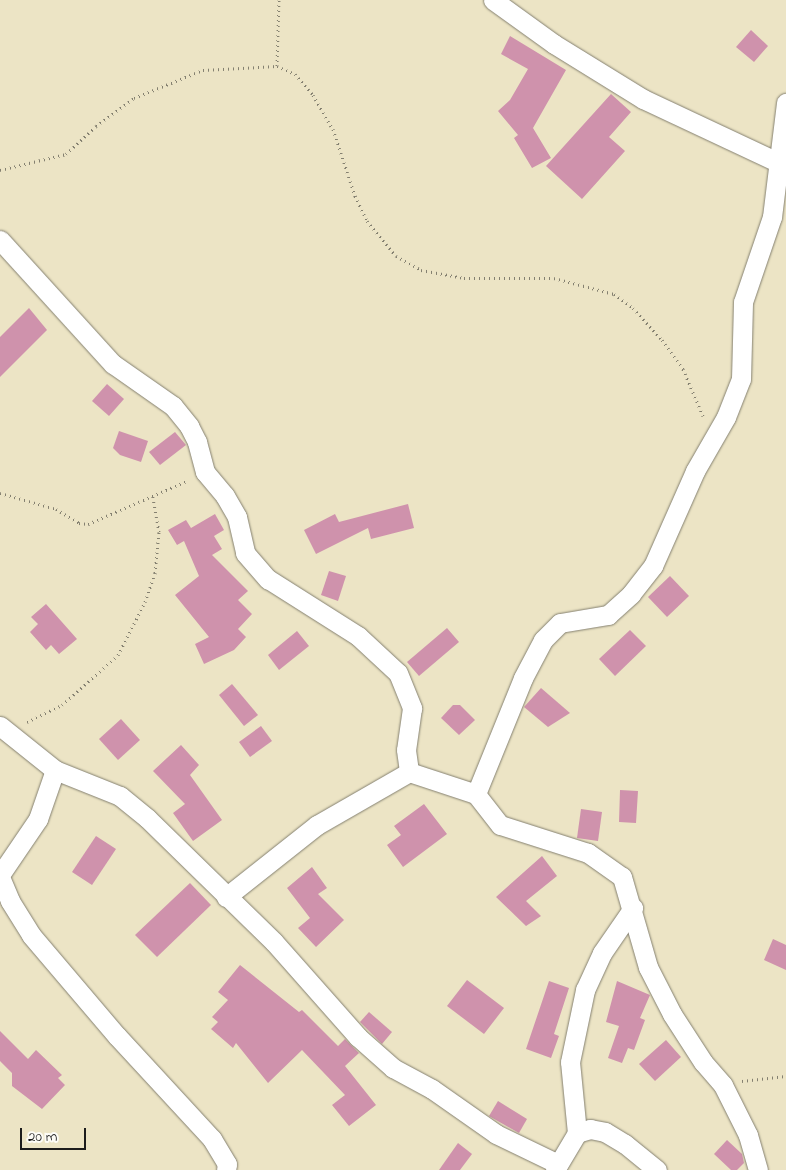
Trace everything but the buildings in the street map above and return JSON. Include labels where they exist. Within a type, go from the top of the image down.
[{"type":"street","points":[[493,0],[554,44],[644,99],[784,165]]},
{"type":"street","points":[[476,794],[523,678],[543,640],[560,623],[608,615],[631,594],[653,566],[695,471],[713,440],[741,379],[743,302],[772,217],[784,165],[786,103]]},
{"type":"street","points":[[0,240],[113,364],[173,406],[198,442],[205,472],[225,496],[237,517],[245,553],[268,579],[358,636],[398,673],[412,708],[406,750],[409,772]]},
{"type":"street","points":[[2,727],[55,770],[120,796],[147,818],[274,942],[358,1037],[393,1068],[432,1089],[496,1134],[557,1167],[577,1133],[570,1062],[586,990],[602,953],[633,908]]},
{"type":"street","points":[[55,770],[38,819],[0,876],[10,901],[31,934],[117,1036],[212,1139],[227,1164],[226,1170]]},
{"type":"street","points":[[226,897],[317,825],[409,772],[476,794],[500,825],[568,845],[608,864],[622,876],[633,908],[648,967],[672,1014],[703,1062],[723,1085],[748,1135],[758,1170]]},
{"type":"street","points":[[577,1133],[590,1130],[605,1132],[657,1170]]},
{"type":"path","points":[[277,66],[279,0]]},
{"type":"path","points":[[0,170],[66,154],[96,126],[134,98],[203,70],[277,66],[295,74],[313,95],[333,129],[355,196],[367,221],[396,256],[421,270],[455,276],[554,278],[614,294],[639,315],[683,370],[713,440]]},
{"type":"path","points":[[0,493],[56,508],[79,523],[88,524],[153,497],[205,472]]},
{"type":"path","points":[[2,727],[40,718],[62,706],[118,655],[145,602],[155,573],[159,532],[153,497]]},
{"type":"path","points":[[723,1085],[772,1075],[786,1076]]}]
